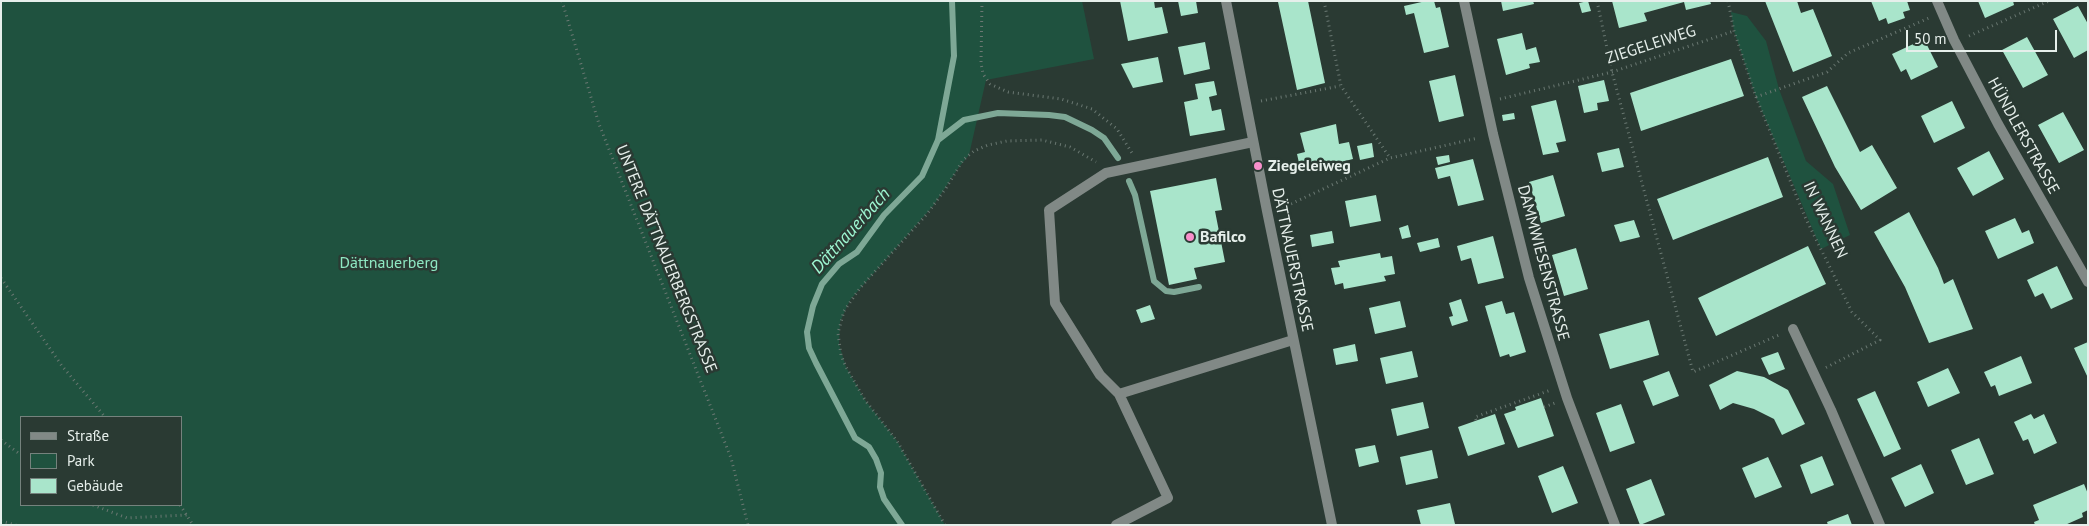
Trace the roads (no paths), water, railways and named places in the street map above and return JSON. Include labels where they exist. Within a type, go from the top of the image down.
[{"type":"street","name":"DÄTTNAUERSTRASSE","points":[[1226,1],[1248,104],[1253,142],[1293,340],[1332,525]]},
{"type":"street","name":"DAMMWIESENSTRASSE","points":[[1464,1],[1488,102],[1493,134],[1529,278],[1563,386],[1615,525]]},
{"type":"street","name":"HÜNDLERSTRASSE","points":[[1937,1],[1998,124],[2088,282]]},
{"type":"street","points":[[1116,525],[1168,498],[1119,394],[1100,375],[1055,303],[1049,210],[1106,173],[1253,142]]},
{"type":"street","points":[[1793,329],[1880,525]]},
{"type":"street","points":[[1119,394],[1293,340]]},
{"type":"waterway","name":"Dättnauerbach","points":[[902,525],[884,499],[880,487],[881,473],[876,459],[869,447],[855,438],[809,348],[807,332],[813,306],[822,284],[839,264],[857,252],[884,215],[922,176],[938,140],[954,56],[952,1]]},
{"type":"waterway","points":[[938,140],[964,120],[998,113],[1049,115],[1065,117],[1092,130],[1104,138],[1118,158]]},
{"type":"waterway","points":[[1129,181],[1135,195],[1154,281],[1166,291],[1174,292],[1199,287]]},
{"type":"place","name":"Ziegeleiweg","points":[[1258,166]]},
{"type":"place","name":"Bafilco","points":[[1190,237]]},
{"type":"park label","name":"Dättnauerberg","points":[[389,263]]}]
